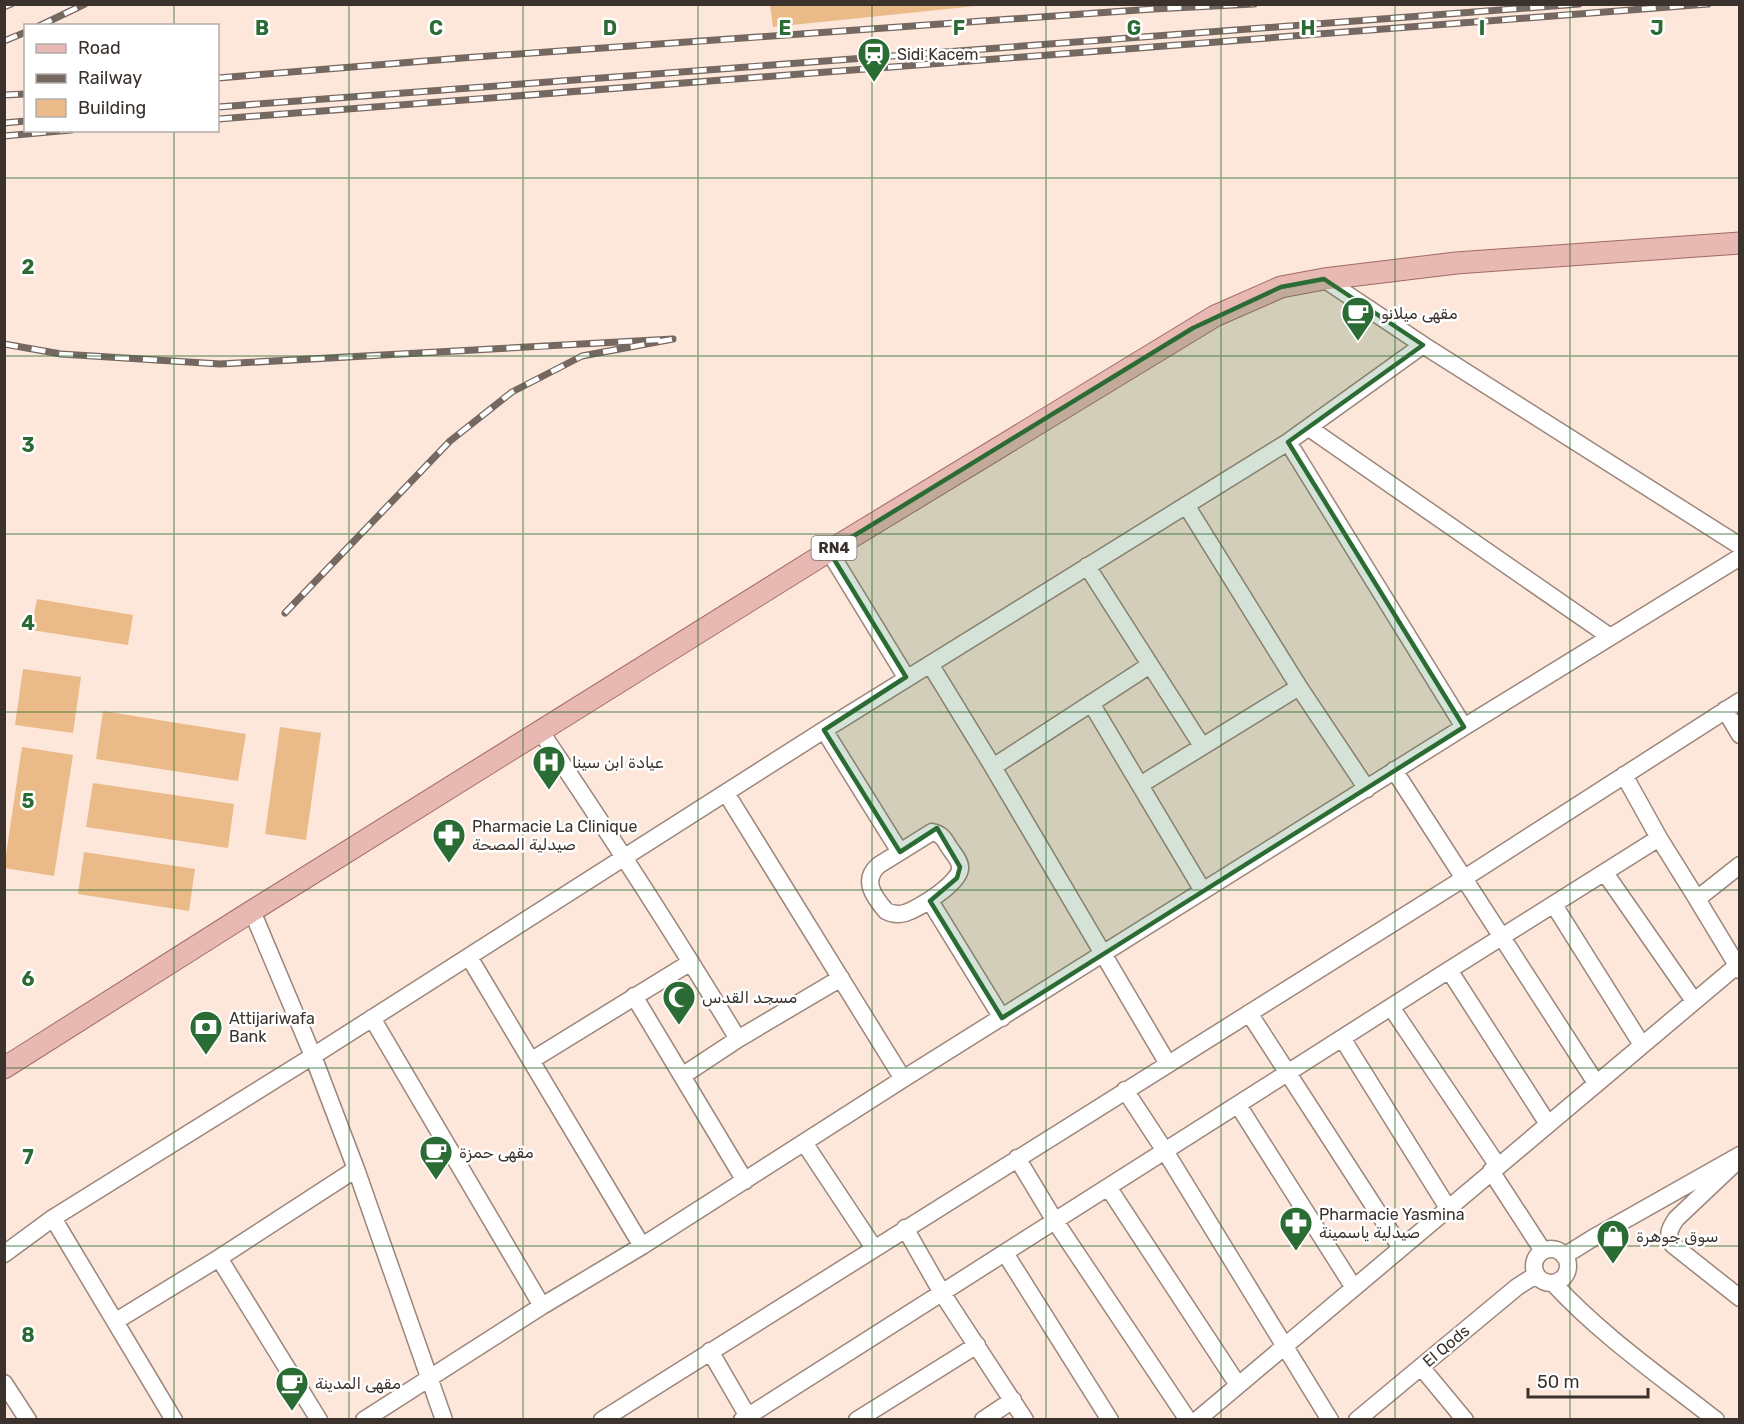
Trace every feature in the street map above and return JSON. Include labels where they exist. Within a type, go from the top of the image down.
[{"type":"main road","name":"RN4","points":[[4,1068],[829,551],[1215,316],[1281,287],[1324,279],[1456,262],[1740,243]]},
{"type":"street","points":[[1324,279],[1423,345],[1740,546]]},
{"type":"street","points":[[4,1254],[52,1218],[313,1056],[906,677],[1309,428],[1423,345]]},
{"type":"street","points":[[1309,428],[1610,636]]},
{"type":"street","points":[[1288,441],[1464,727]]},
{"type":"street","points":[[1186,505],[1299,687],[1367,789]]},
{"type":"street","points":[[829,551],[906,677]]},
{"type":"street","points":[[364,1419],[805,1144],[903,1079],[1464,727],[1740,557]]},
{"type":"street","points":[[1087,566],[1202,746]]},
{"type":"street","points":[[930,664],[1168,1064]]},
{"type":"street","points":[[993,767],[1150,665]]},
{"type":"street","points":[[1140,785],[1299,687]]},
{"type":"street","points":[[602,1419],[1463,879],[1740,701]]},
{"type":"street","points":[[1091,703],[1203,891]]},
{"type":"street","points":[[1725,710],[1740,735]]},
{"type":"street","points":[[824,730],[900,852]]},
{"type":"street","points":[[541,732],[625,857],[738,1039]]},
{"type":"street","points":[[1394,771],[1596,1083]]},
{"type":"street","points":[[1197,1419],[1738,966],[1659,838],[1624,776]]},
{"type":"street","points":[[726,793],[903,1079]]},
{"type":"street","points":[[934,832],[942,836],[959,862],[957,878],[930,901],[908,912],[893,914],[884,909],[873,893],[870,880],[872,871],[900,852],[934,832]]},
{"type":"street","points":[[710,1351],[746,1418],[1659,838]]},
{"type":"street","points":[[1697,899],[1740,865]]},
{"type":"street","points":[[1605,873],[1694,1001]]},
{"type":"street","points":[[930,901],[1002,1018]]},
{"type":"street","points":[[1554,905],[1642,1045]]},
{"type":"street","points":[[252,911],[313,1056],[356,1169],[444,1419]]},
{"type":"street","points":[[469,957],[642,1246]]},
{"type":"street","points":[[532,1060],[691,962]]},
{"type":"street","points":[[1449,970],[1548,1124]]},
{"type":"street","points":[[682,1076],[738,1039],[841,978]]},
{"type":"street","points":[[634,996],[745,1181]]},
{"type":"street","points":[[1391,1007],[1495,1168],[1543,1251]]},
{"type":"street","points":[[1250,1013],[1401,1248]]},
{"type":"street","points":[[372,1018],[542,1306]]},
{"type":"street","points":[[1342,1038],[1448,1208]]},
{"type":"street","points":[[1125,1090],[1330,1419]]},
{"type":"street","points":[[1238,1105],[1354,1288]]},
{"type":"street","points":[[805,1144],[874,1248]]},
{"type":"street","points":[[1564,1256],[1740,1155]]},
{"type":"street","points":[[1017,1158],[1055,1221],[1188,1419]]},
{"type":"street","points":[[1740,1160],[1676,1219],[1669,1231],[1673,1245],[1740,1298]]},
{"type":"street","points":[[116,1321],[219,1258],[356,1169]]},
{"type":"street","points":[[1108,1187],[1238,1385]]},
{"type":"street","points":[[52,1218],[174,1419]]},
{"type":"street","points":[[905,1228],[942,1293],[1025,1419]]},
{"type":"street","points":[[1554,1250],[1564,1256],[1567,1261],[1563,1278],[1553,1283],[1546,1282],[1536,1275],[1535,1262],[1543,1251],[1554,1250]]},
{"type":"street","points":[[1005,1253],[1110,1419]]},
{"type":"street","points":[[219,1258],[319,1419]]},
{"type":"street","name":"El Qods","points":[[1357,1419],[1518,1287],[1536,1275]]},
{"type":"street","points":[[1553,1283],[1595,1325],[1716,1419]]},
{"type":"street","points":[[857,1419],[977,1346]]},
{"type":"street","points":[[1421,1367],[1465,1419]]},
{"type":"street","points":[[4,1383],[27,1419]]},
{"type":"street","points":[[983,1419],[1012,1400]]},
{"type":"highlighted area","points":[[1324,279],[1423,345],[1288,442],[1464,727],[1002,1018],[930,901],[957,878],[960,867],[937,828],[900,852],[824,730],[906,677],[829,551],[1193,328],[1281,287]]},
{"type":"building","points":[[770,4],[976,4],[976,6],[773,27]]},
{"type":"building","points":[[37,599],[133,615],[128,645],[31,630]]},
{"type":"building","points":[[23,669],[81,677],[73,733],[15,725]]},
{"type":"building","points":[[103,711],[246,734],[238,781],[96,759]]},
{"type":"building","points":[[280,727],[321,733],[306,840],[265,834]]},
{"type":"building","points":[[22,747],[73,755],[54,876],[4,868]]},
{"type":"building","points":[[93,783],[234,804],[228,848],[86,827]]},
{"type":"building","points":[[84,852],[195,869],[189,911],[78,894]]},
{"type":"railway","points":[[4,7],[11,4]]},
{"type":"railway","points":[[43,24],[85,4]]},
{"type":"railway","points":[[219,78],[462,58],[1153,9],[1254,4]]},
{"type":"railway","points":[[219,107],[1579,4]]},
{"type":"railway","points":[[219,119],[1708,4]]},
{"type":"railway","points":[[4,41],[24,33]]},
{"type":"railway","points":[[4,95],[24,94]]},
{"type":"railway","points":[[4,123],[24,121]]},
{"type":"railway","points":[[4,136],[49,132]]},
{"type":"railway","points":[[4,344],[61,354],[220,364],[673,339],[582,356],[512,392],[450,441],[285,613]]},
{"type":"place","name":"Sidi Kacem","points":[[874,83]]},
{"type":"place","name":"مقهى ميلانو","points":[[1358,342]]},
{"type":"place","name":"عيادة ابن سينا","points":[[549,791]]},
{"type":"place","name":"Pharmacie La Clinique صيدلية المصحة","points":[[449,864]]},
{"type":"place","name":"مسجد القدس","points":[[679,1026]]},
{"type":"place","name":"Attijariwafa Bank","points":[[206,1056]]},
{"type":"place","name":"مقهى حمزة","points":[[436,1181]]},
{"type":"place","name":"Pharmacie Yasmina صيدلية ياسمينة","points":[[1296,1252]]},
{"type":"place","name":"سوق جوهرة","points":[[1613,1265]]},
{"type":"place","name":"مقهى المدينة","points":[[292,1412]]}]
